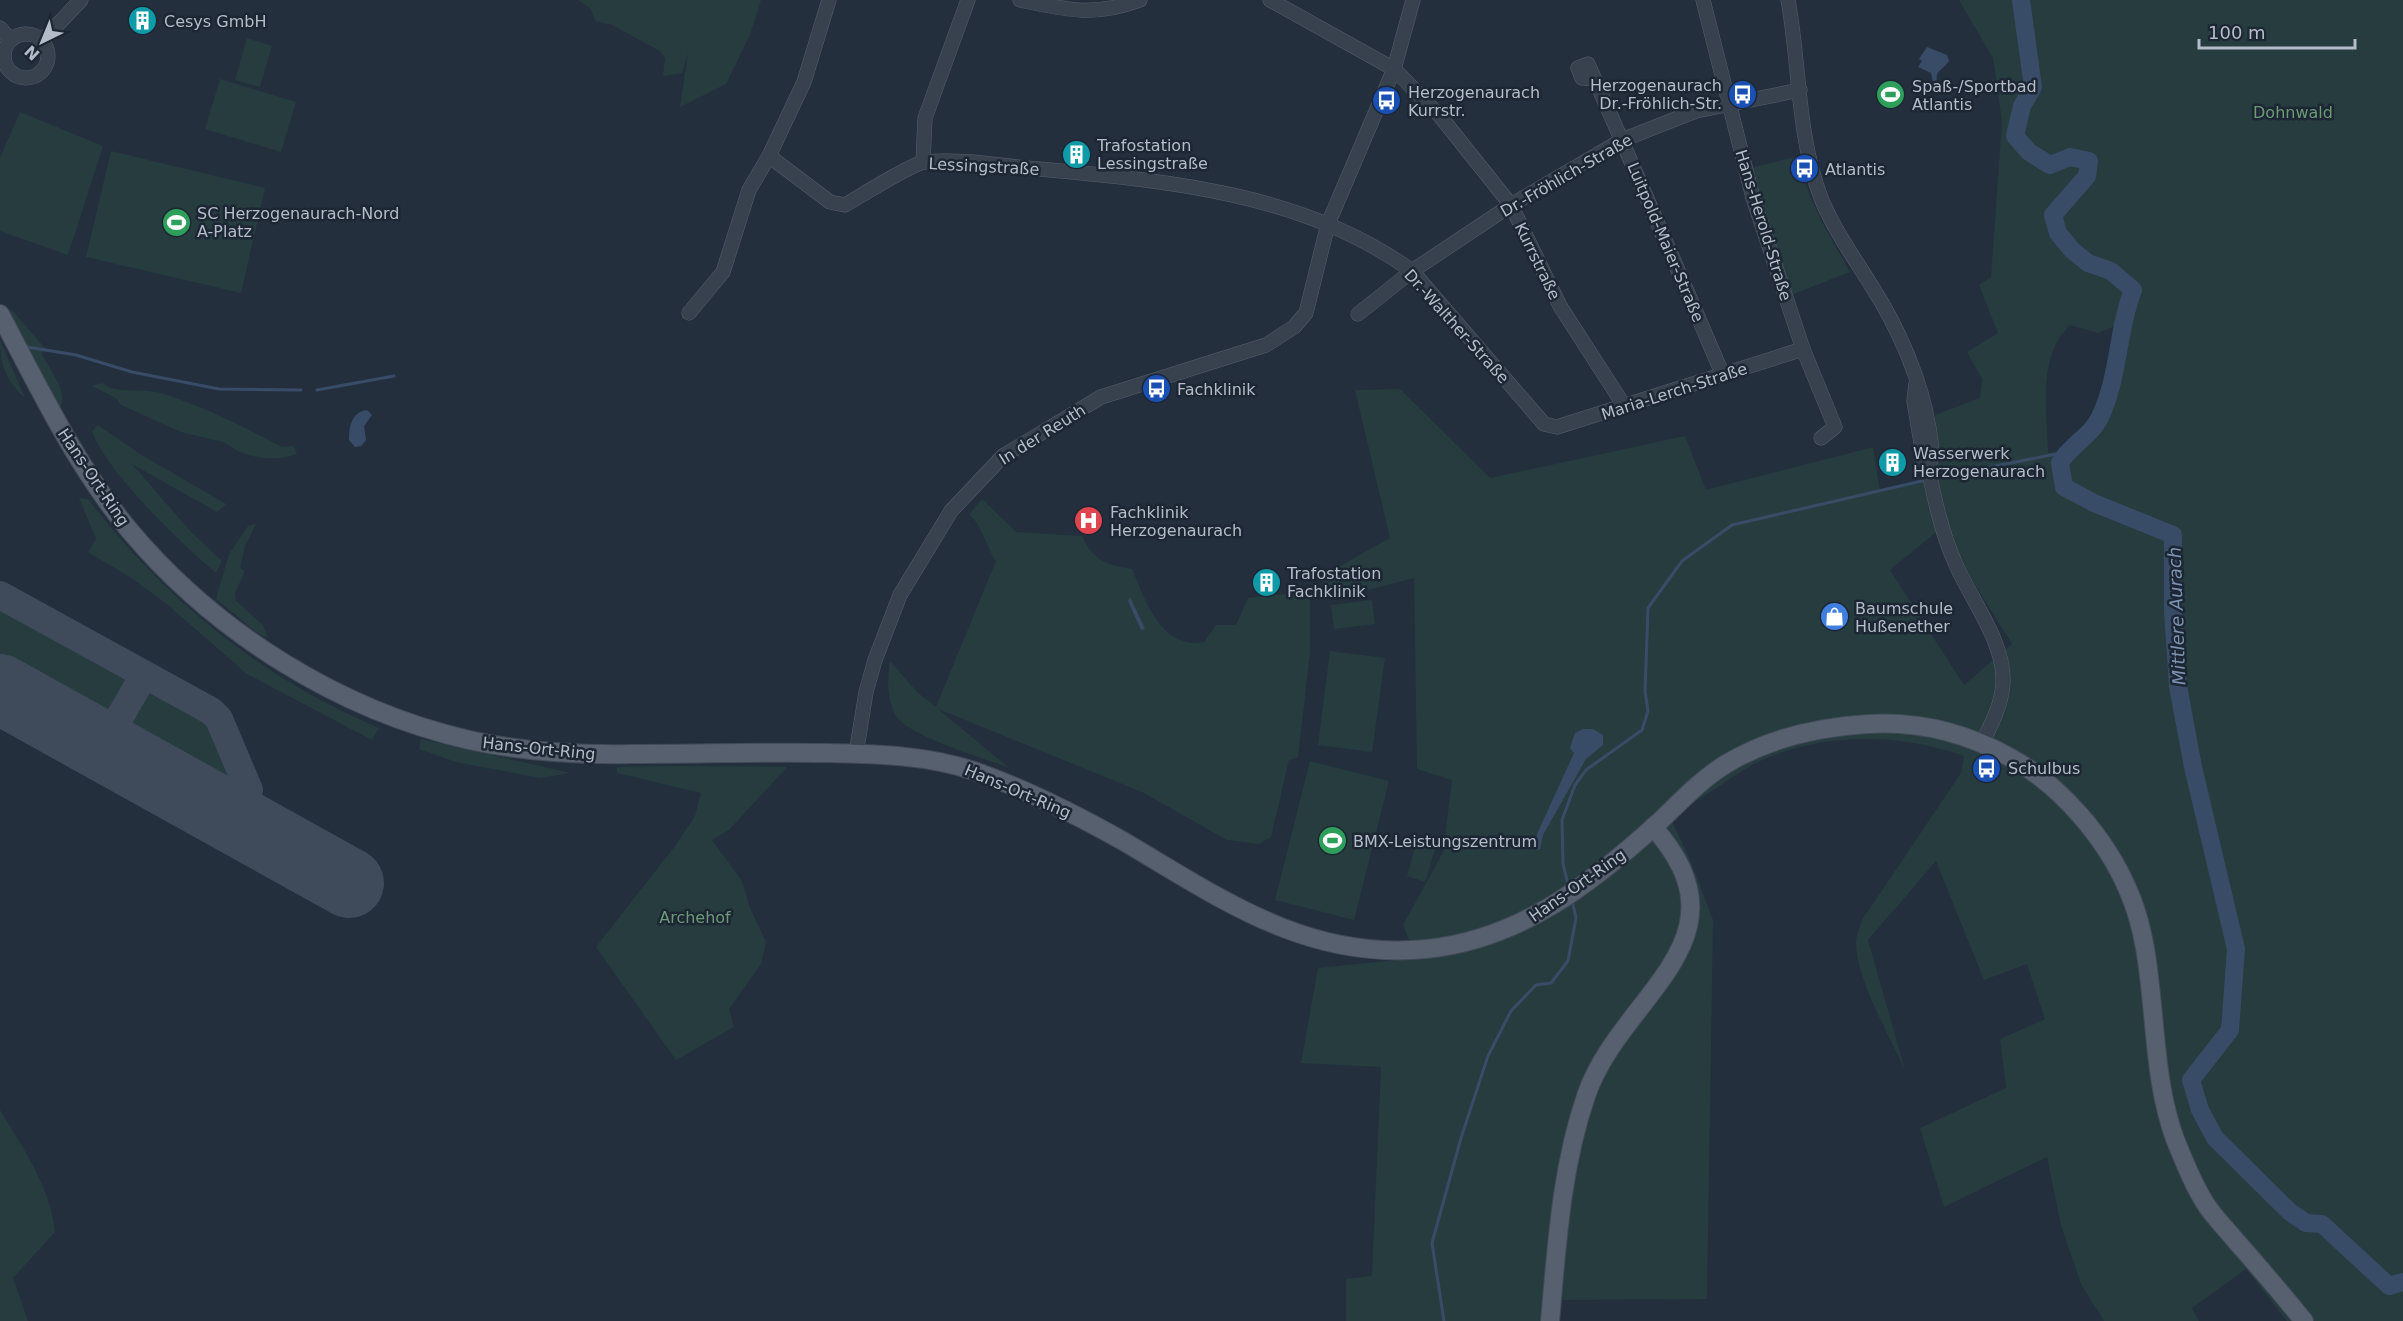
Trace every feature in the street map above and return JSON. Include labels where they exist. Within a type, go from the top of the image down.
[{"type":"main road","name":"Hans-Ort-Ring","points":[[0,314],[58,424],[94,482],[130,531],[171,575],[216,615],[312,680],[363,704],[467,740],[563,753],[856,753],[915,757],[966,768],[1016,787],[1119,839],[1230,905],[1274,927],[1309,938],[1390,951],[1428,949],[1463,943],[1498,933],[1538,915],[1606,869],[1702,780],[1731,761],[1772,741],[1792,735],[1824,728],[1904,722],[1935,728],[1982,743],[2027,767],[2067,802],[2108,854],[2128,890],[2146,953],[2159,1073],[2174,1135],[2206,1205],[2304,1321]]},
{"type":"main road","points":[[1550,1321],[1559,1218],[1568,1161],[1587,1093],[1611,1045],[1668,970],[1687,935],[1692,910],[1690,888],[1681,864],[1653,827]]},
{"type":"street","points":[[42,41],[81,0]]},
{"type":"street","points":[[689,313],[723,272],[748,190],[769,156],[804,82],[829,0]]},
{"type":"street","points":[[923,162],[925,118],[968,0]]},
{"type":"street","points":[[1020,0],[1067,10],[1112,10],[1140,0]]},
{"type":"street","name":"Kurrstraße","points":[[1270,0],[1394,69],[1448,125],[1510,205],[1560,306],[1625,406]]},
{"type":"street","points":[[1328,224],[1394,69],[1413,0]]},
{"type":"street","name":"Hans-Herold-Straße","points":[[1703,0],[1753,198],[1803,349],[1835,427],[1821,438]]},
{"type":"street","points":[[1788,0],[1812,166],[1822,201],[1837,233],[1896,329],[1916,384],[1914,401],[1924,461],[1955,563],[1998,645],[2002,669],[2001,696],[1982,743]]},
{"type":"street","points":[[0,28],[11,40]]},
{"type":"street","points":[[24,34],[42,41],[46,49],[47,63],[39,73],[27,78],[16,76],[7,68],[4,53],[11,40],[24,34]]},
{"type":"street","name":"Luitpold-Maier-Straße","points":[[1594,79],[1722,373]]},
{"type":"street","name":"Dr.-Fröhlich-Straße","points":[[1358,314],[1412,271],[1510,205],[1622,140],[1696,111],[1800,90]]},
{"type":"street","name":"Lessingstraße","points":[[769,156],[830,202],[845,205],[923,162],[1053,171],[1186,186],[1264,202],[1328,224]]},
{"type":"street","name":"Dr.-Walther-Straße","points":[[1328,224],[1395,258],[1412,271],[1544,424]]},
{"type":"street","name":"In der Reuth","points":[[856,753],[866,692],[875,660],[900,595],[951,511],[1003,456],[1101,397],[1266,345],[1294,327],[1306,312],[1328,224]]},
{"type":"street","name":"Maria-Lerch-Straße","points":[[1544,424],[1557,428],[1722,373],[1803,349]]},
{"type":"green space","points":[[578,0],[761,0],[750,35],[726,84],[680,107],[688,53],[682,73],[663,76],[665,58],[660,51],[612,25],[595,21],[591,9]]},
{"type":"green space","name":"Dohnwald","points":[[1959,0],[2403,0],[2403,1321],[2287,1321],[2246,1269],[2192,1308],[2199,1321],[2104,1321],[2081,1284],[2061,1225],[2047,1157],[1944,1207],[1920,1128],[2006,1088],[2000,1039],[2045,1019],[2027,964],[1984,980],[1936,861],[1868,940],[1905,1070],[1868,991],[1858,958],[1857,937],[1862,920],[1961,773],[1964,756],[1913,743],[1860,739],[1808,745],[1758,762],[1692,804],[1681,812],[1673,823],[1713,920],[1707,1299],[1559,1300],[1557,1321],[1346,1321],[1346,1279],[1372,1276],[1381,1067],[1301,1063],[1318,968],[1416,958],[1403,925],[1443,852],[1452,780],[1417,769],[1414,578],[1332,599],[1322,586],[1324,575],[1390,538],[1355,390],[1400,389],[1490,478],[1685,436],[1706,490],[1873,447],[1880,492],[1938,477],[1935,415],[1980,398],[1982,379],[1967,352],[1998,333],[1979,285],[1991,277],[2002,122],[1993,58]],"holes":[[[2070,325],[2098,333],[2115,326],[2118,335],[2117,362],[2109,393],[2098,420],[2092,428],[2072,445],[2048,453],[2046,403],[2048,368],[2052,352]],[[1940,529],[2012,644],[1964,685],[1890,570]]]},
{"type":"green space","points":[[247,38],[272,46],[260,87],[235,80]]},
{"type":"green space","points":[[220,79],[296,102],[281,152],[205,129]]},
{"type":"green space","points":[[20,112],[103,146],[68,255],[0,231],[0,158]]},
{"type":"green space","name":"SC Herzogenaurach-Nord A-Platz","points":[[111,151],[265,188],[241,293],[86,257]]},
{"type":"green space","points":[[1799,156],[1812,202],[1850,272],[1791,295],[1751,168]]},
{"type":"green space","points":[[6,310],[12,310],[45,348],[42,354],[62,395],[60,408],[55,403]]},
{"type":"green space","points":[[0,340],[25,398],[5,372]]},
{"type":"green space","points":[[102,383],[116,389],[155,392],[179,399],[282,447],[294,446],[297,454],[280,458],[260,458],[242,453],[226,443],[181,432],[121,405],[116,398],[92,386]]},
{"type":"green space","points":[[98,425],[140,454],[226,504],[217,512],[132,464],[191,532],[222,561],[216,573],[146,506],[112,466],[92,431]]},
{"type":"green space","points":[[79,498],[88,499],[150,570],[183,603],[219,633],[295,685],[379,728],[372,740],[247,674],[168,605],[133,579],[88,552],[96,539]]},
{"type":"green space","points":[[982,499],[1016,532],[1082,536],[1091,551],[1102,560],[1115,566],[1132,569],[1158,621],[1177,639],[1189,643],[1204,642],[1216,625],[1236,625],[1248,598],[1310,591],[1310,653],[1298,757],[1289,760],[1271,837],[1259,844],[1227,840],[1142,792],[938,709],[1008,767],[930,738],[915,731],[896,716],[888,689],[890,661],[918,693],[936,707],[996,561],[977,524],[969,514]]},
{"type":"green space","points":[[256,524],[245,546],[240,568],[245,571],[235,593],[236,601],[263,625],[268,638],[256,632],[216,599],[229,554],[248,526]]},
{"type":"green space","points":[[0,600],[122,668],[128,687],[121,706],[105,717],[85,716],[0,670]]},
{"type":"green space","points":[[1372,600],[1375,624],[1334,629],[1331,605]]},
{"type":"green space","points":[[1330,651],[1385,658],[1372,752],[1318,745]]},
{"type":"green space","points":[[158,690],[211,719],[237,776],[233,785],[219,788],[203,783],[158,758],[135,740],[130,725],[133,709],[144,696]]},
{"type":"green space","points":[[421,739],[571,773],[540,778],[456,762],[419,749]]},
{"type":"green space","name":"BMX-Leistungszentrum","points":[[1310,761],[1389,781],[1354,920],[1275,900]]},
{"type":"green space","name":"Archehof","points":[[617,767],[787,767],[729,830],[712,840],[742,881],[750,908],[766,942],[761,964],[729,1009],[734,1027],[676,1060],[596,947],[675,846],[695,816],[701,793],[617,773]]},
{"type":"green space","points":[[1417,840],[1436,846],[1425,882],[1407,876]]},
{"type":"green space","points":[[0,1110],[42,1184],[55,1232],[13,1278],[28,1321],[0,1321]]},
{"type":"water","points":[[1927,47],[1947,55],[1949,61],[1939,72],[1937,81],[1933,82],[1931,73],[1918,67],[1922,61],[1919,59]]},
{"type":"water","points":[[367,410],[372,415],[364,426],[366,440],[361,446],[355,447],[349,440],[351,425],[358,414]]},
{"type":"water","points":[[1130,597],[1145,629],[1141,630],[1128,601]]},
{"type":"water","points":[[1583,729],[1593,729],[1603,735],[1603,745],[1586,759],[1543,835],[1540,849],[1536,850],[1537,834],[1574,753],[1570,748],[1575,733]]},
{"type":"waterway","name":"Mittlere Aurach","points":[[2021,0],[2033,87],[2022,106],[2015,136],[2029,152],[2050,165],[2070,157],[2089,161],[2087,176],[2053,215],[2058,233],[2072,250],[2088,263],[2111,271],[2133,290],[2124,321],[2112,383],[2101,415],[2092,429],[2060,463],[2064,487],[2094,503],[2173,535],[2173,612],[2178,686],[2193,767],[2236,949],[2230,1030],[2191,1080],[2200,1110],[2215,1138],[2290,1212],[2306,1223],[2322,1224],[2389,1286],[2403,1282]]},
{"type":"waterway","points":[[27,347],[76,355],[132,372],[219,389],[301,390]]},
{"type":"waterway","points":[[317,390],[394,376]]},
{"type":"waterway","points":[[1935,478],[2066,452]]},
{"type":"waterway","points":[[1569,888],[1563,864],[1562,820],[1575,785],[1586,770],[1642,730],[1648,711],[1645,691],[1648,608],[1682,561],[1732,525],[1926,480]]},
{"type":"waterway","points":[[1444,1321],[1432,1243],[1461,1138],[1488,1056],[1511,1011],[1536,985],[1551,983],[1568,961],[1576,918],[1572,900]]},
{"type":"taxiway","points":[[0,595],[211,711],[219,719],[249,790],[236,820]]},
{"type":"taxiway","points":[[103,746],[144,675]]},
{"type":"runway","points":[[0,689],[349,883]]},
{"type":"place","name":"Cesys GmbH","points":[[143,21]]},
{"type":"place","name":"Herzogenaurach Dr.-Fröhlich-Str.","points":[[1743,94]]},
{"type":"place","name":"Spaß-/Sportbad Atlantis","points":[[1891,95]]},
{"type":"place","name":"Herzogenaurach Kurrstr.","points":[[1387,101]]},
{"type":"place","name":"Trafostation Lessingstraße","points":[[1076,154]]},
{"type":"place","name":"Atlantis","points":[[1804,169]]},
{"type":"place","name":"SC Herzogenaurach-Nord A-Platz","points":[[176,222]]},
{"type":"place","name":"Fachklinik","points":[[1156,389]]},
{"type":"place","name":"Wasserwerk Herzogenaurach","points":[[1892,462]]},
{"type":"place","name":"Fachklinik Herzogenaurach","points":[[1089,521]]},
{"type":"place","name":"Trafostation Fachklinik","points":[[1266,582]]},
{"type":"place","name":"Baumschule Hußenether","points":[[1834,617]]},
{"type":"place","name":"Schulbus","points":[[1987,768]]},
{"type":"place","name":"BMX-Leistungszentrum","points":[[1332,841]]}]
